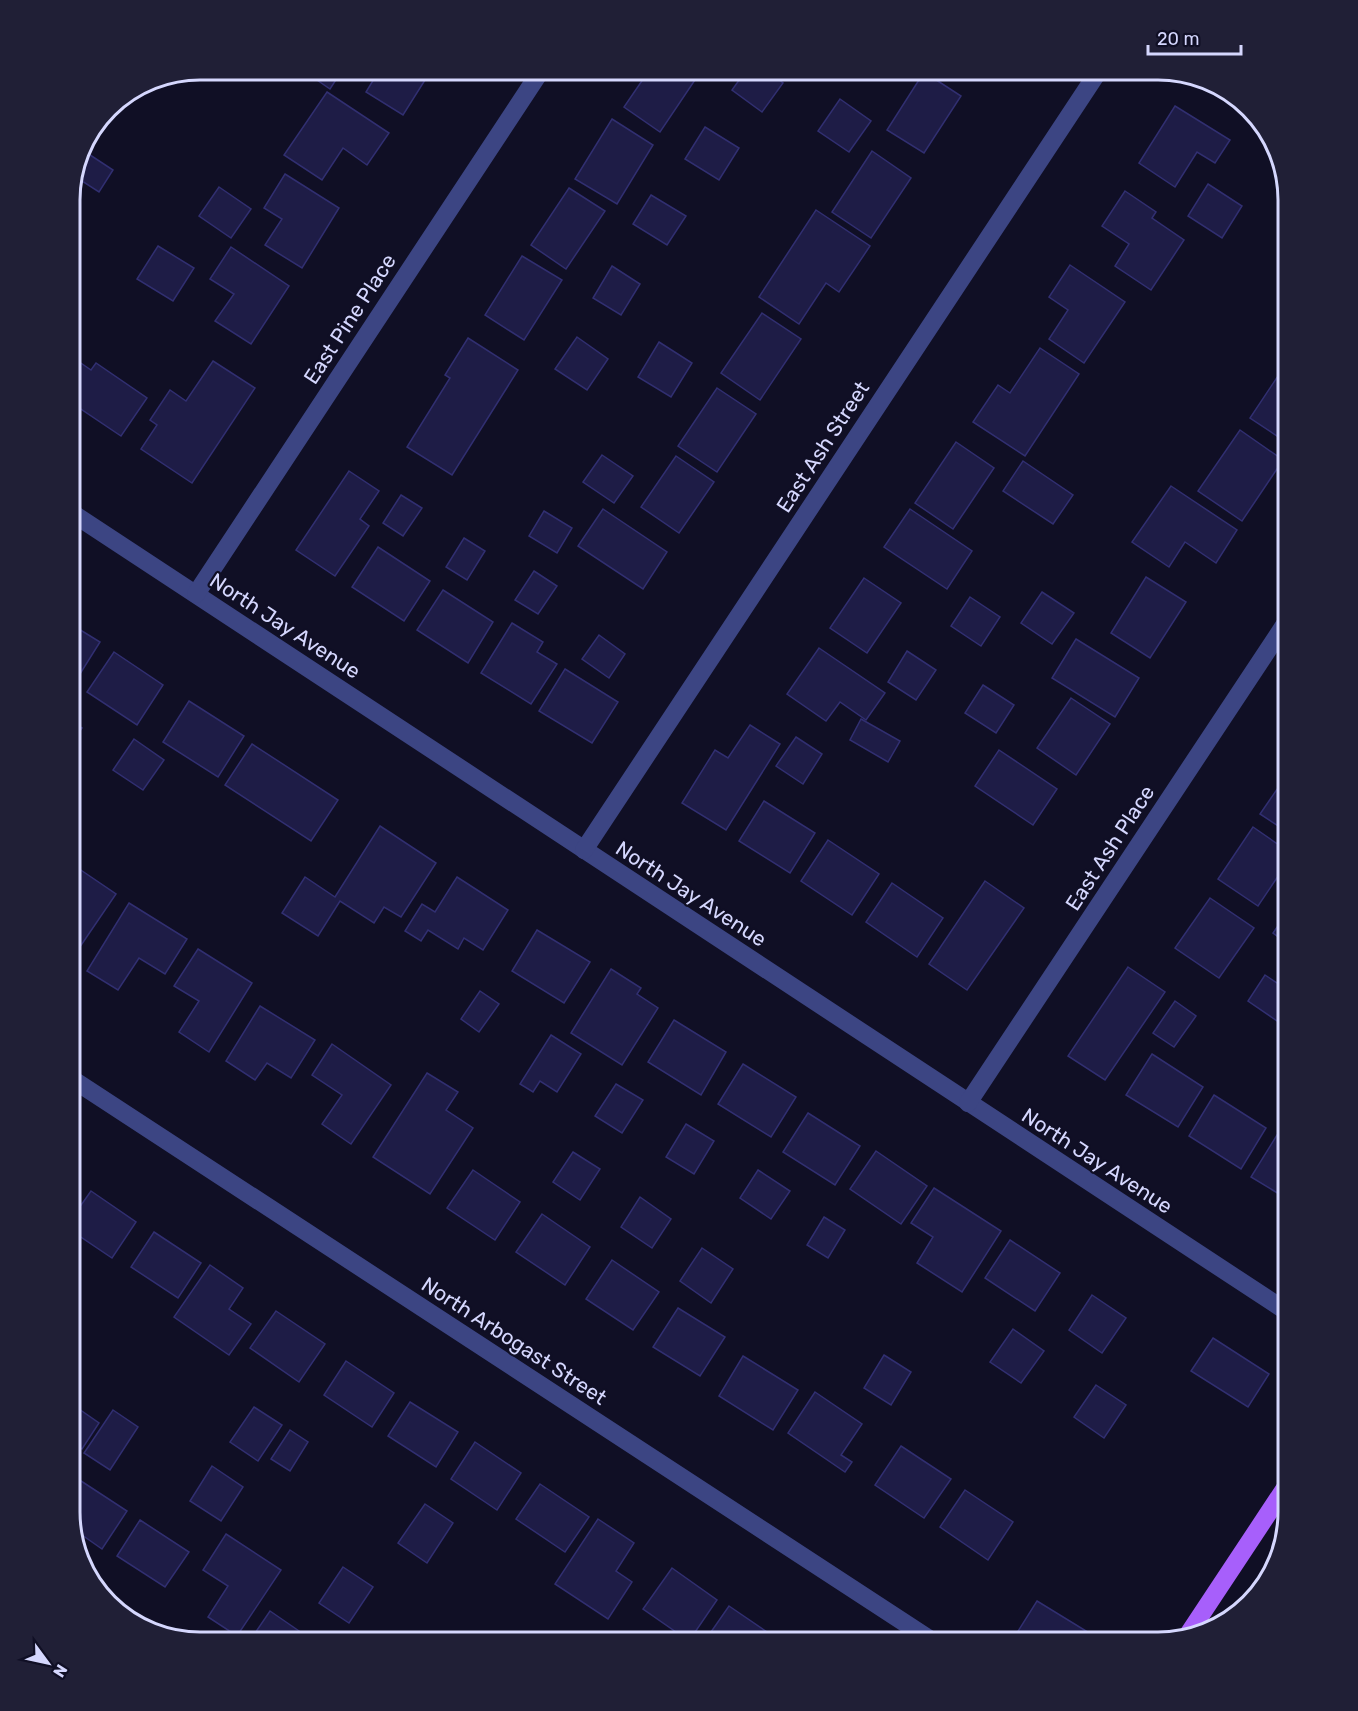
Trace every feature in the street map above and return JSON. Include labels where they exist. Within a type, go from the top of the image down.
[{"type":"main road","points":[[1194,1626],[1278,1499]]},
{"type":"street","name":"East Pine Place","points":[[196,594],[535,80]]},
{"type":"street","name":"East Ash Street","points":[[584,850],[1093,80]]},
{"type":"street","name":"North Jay Avenue","points":[[80,518],[1278,1306]]},
{"type":"street","name":"East Ash Place","points":[[968,1103],[1278,635]]},
{"type":"street","name":"North Arbogast Street","points":[[80,1084],[919,1632]]},
{"type":"building","points":[[317,80],[336,80],[330,89]]},
{"type":"building","points":[[373,80],[425,80],[403,115],[366,92]]},
{"type":"building","points":[[642,80],[695,80],[660,132],[624,107]]},
{"type":"building","points":[[739,80],[779,80],[783,83],[762,112],[732,90]]},
{"type":"building","points":[[919,80],[936,80],[961,96],[924,153],[887,130]]},
{"type":"building","points":[[327,92],[389,133],[367,165],[343,148],[322,180],[284,155]]},
{"type":"building","points":[[840,99],[871,121],[849,152],[818,131]]},
{"type":"building","points":[[1175,106],[1230,140],[1215,163],[1197,152],[1175,187],[1139,163]]},
{"type":"building","points":[[612,119],[653,145],[617,204],[575,179]]},
{"type":"building","points":[[705,127],[739,148],[719,180],[685,159]]},
{"type":"building","points":[[872,151],[911,178],[871,238],[832,212]]},
{"type":"building","points":[[89,154],[113,170],[99,192],[81,181]]},
{"type":"building","points":[[285,174],[339,208],[302,268],[265,245],[282,219],[264,208]]},
{"type":"building","points":[[1208,184],[1242,206],[1222,238],[1188,216]]},
{"type":"building","points":[[219,187],[251,209],[231,238],[199,216]]},
{"type":"building","points":[[569,188],[605,211],[566,269],[531,245]]},
{"type":"building","points":[[1125,191],[1156,212],[1152,218],[1184,240],[1151,290],[1115,266],[1129,244],[1102,226]]},
{"type":"building","points":[[651,195],[686,216],[667,245],[633,224]]},
{"type":"building","points":[[816,210],[870,246],[839,292],[826,283],[799,324],[759,297]]},
{"type":"building","points":[[158,246],[194,268],[173,301],[137,279]]},
{"type":"building","points":[[231,247],[289,286],[251,344],[215,321],[234,294],[210,279]]},
{"type":"building","points":[[522,256],[562,280],[524,340],[485,315]]},
{"type":"building","points":[[1070,265],[1125,302],[1084,363],[1049,339],[1068,310],[1049,297]]},
{"type":"building","points":[[612,266],[640,284],[621,315],[593,298]]},
{"type":"building","points":[[762,313],[801,339],[760,400],[721,373]]},
{"type":"building","points":[[577,337],[608,359],[587,390],[555,369]]},
{"type":"building","points":[[468,338],[518,370],[452,475],[407,447],[450,378],[445,375]]},
{"type":"building","points":[[659,342],[692,363],[671,397],[638,377]]},
{"type":"building","points":[[1040,348],[1079,374],[1025,456],[973,422],[998,385],[1010,393]]},
{"type":"building","points":[[213,361],[255,388],[192,483],[141,449],[157,425],[150,420],[170,390],[186,401]]},
{"type":"building","points":[[80,362],[91,370],[96,363],[147,398],[121,436],[80,408]]},
{"type":"building","points":[[1278,376],[1278,437],[1250,418]]},
{"type":"building","points":[[717,388],[756,414],[717,472],[678,446]]},
{"type":"building","points":[[1240,430],[1278,457],[1278,467],[1242,521],[1198,491]]},
{"type":"building","points":[[956,442],[994,468],[953,529],[915,503]]},
{"type":"building","points":[[602,455],[633,476],[614,503],[583,482]]},
{"type":"building","points":[[676,456],[714,482],[679,533],[641,507]]},
{"type":"building","points":[[1023,461],[1073,495],[1053,524],[1003,491]]},
{"type":"building","points":[[349,471],[379,491],[360,519],[369,526],[335,576],[296,550]]},
{"type":"building","points":[[1171,486],[1237,530],[1216,563],[1185,542],[1169,567],[1132,542]]},
{"type":"building","points":[[401,495],[422,508],[403,536],[383,523]]},
{"type":"building","points":[[603,509],[667,552],[643,589],[578,546]]},
{"type":"building","points":[[910,509],[972,551],[947,589],[884,547]]},
{"type":"building","points":[[544,511],[572,528],[557,553],[529,536]]},
{"type":"building","points":[[464,538],[485,551],[467,580],[446,567]]},
{"type":"building","points":[[378,547],[430,581],[404,621],[352,587]]},
{"type":"building","points":[[534,571],[557,586],[538,614],[515,600]]},
{"type":"building","points":[[1146,577],[1186,602],[1150,658],[1111,633]]},
{"type":"building","points":[[864,578],[901,603],[867,653],[830,628]]},
{"type":"building","points":[[443,590],[493,622],[468,663],[417,630]]},
{"type":"building","points":[[1042,592],[1074,613],[1052,644],[1021,623]]},
{"type":"building","points":[[970,597],[1000,617],[981,646],[951,626]]},
{"type":"building","points":[[512,623],[543,642],[537,652],[557,664],[531,704],[481,673]]},
{"type":"building","points":[[80,630],[100,642],[80,674]]},
{"type":"building","points":[[599,635],[625,654],[609,678],[582,659]]},
{"type":"building","points":[[1076,639],[1139,678],[1115,717],[1052,678]]},
{"type":"building","points":[[819,648],[885,693],[866,720],[840,702],[826,721],[787,694]]},
{"type":"building","points":[[907,651],[936,670],[916,700],[888,682]]},
{"type":"building","points":[[114,652],[163,685],[137,725],[87,692]]},
{"type":"building","points":[[565,669],[618,702],[592,743],[539,711]]},
{"type":"building","points":[[983,685],[1014,705],[996,733],[965,713]]},
{"type":"building","points":[[1071,698],[1110,724],[1076,775],[1037,748]]},
{"type":"building","points":[[189,701],[244,736],[218,777],[163,742]]},
{"type":"building","points":[[861,719],[900,741],[888,762],[850,740]]},
{"type":"building","points":[[750,725],[780,744],[726,830],[682,803],[715,750],[728,758]]},
{"type":"building","points":[[796,737],[822,754],[803,784],[776,766]]},
{"type":"building","points":[[134,739],[164,760],[143,790],[113,770]]},
{"type":"building","points":[[252,744],[338,800],[311,841],[225,785]]},
{"type":"building","points":[[999,750],[1057,789],[1033,825],[975,786]]},
{"type":"building","points":[[1278,788],[1278,826],[1260,814]]},
{"type":"building","points":[[764,801],[815,833],[790,873],[739,841]]},
{"type":"building","points":[[380,826],[436,863],[401,917],[384,907],[374,923],[340,901],[318,936],[282,913],[305,877],[335,897]]},
{"type":"building","points":[[1253,827],[1278,844],[1278,876],[1258,906],[1218,879]]},
{"type":"building","points":[[828,840],[879,874],[852,915],[801,881]]},
{"type":"building","points":[[80,869],[116,894],[80,947]]},
{"type":"building","points":[[457,877],[508,910],[483,950],[464,938],[458,949],[428,930],[421,941],[405,931],[422,904],[435,912]]},
{"type":"building","points":[[985,881],[1024,908],[967,990],[929,964]]},
{"type":"building","points":[[892,883],[943,918],[917,957],[866,922]]},
{"type":"building","points":[[1210,898],[1254,928],[1219,978],[1175,948]]},
{"type":"building","points":[[129,903],[187,939],[165,974],[139,958],[118,990],[87,971]]},
{"type":"building","points":[[1278,926],[1278,937],[1273,933]]},
{"type":"building","points":[[537,930],[590,962],[564,1003],[512,971]]},
{"type":"building","points":[[198,949],[252,983],[209,1052],[179,1032],[199,1001],[174,986]]},
{"type":"building","points":[[1128,967],[1165,992],[1105,1080],[1068,1056]]},
{"type":"building","points":[[611,969],[641,988],[637,994],[658,1008],[622,1065],[571,1033]]},
{"type":"building","points":[[1265,975],[1278,984],[1278,1022],[1248,1001]]},
{"type":"building","points":[[480,991],[499,1004],[479,1032],[461,1019]]},
{"type":"building","points":[[1175,1001],[1196,1016],[1174,1047],[1153,1033]]},
{"type":"building","points":[[260,1006],[315,1040],[291,1078],[267,1063],[255,1080],[226,1061]]},
{"type":"building","points":[[674,1020],[726,1052],[701,1095],[648,1062]]},
{"type":"building","points":[[551,1035],[581,1054],[557,1092],[540,1081],[533,1092],[520,1084]]},
{"type":"building","points":[[332,1044],[391,1085],[351,1144],[322,1124],[342,1095],[312,1075]]},
{"type":"building","points":[[1152,1054],[1203,1087],[1178,1127],[1126,1095]]},
{"type":"building","points":[[743,1064],[796,1097],[771,1137],[718,1104]]},
{"type":"building","points":[[427,1073],[458,1092],[446,1110],[473,1128],[430,1194],[373,1157]]},
{"type":"building","points":[[616,1084],[643,1100],[622,1133],[595,1116]]},
{"type":"building","points":[[1214,1095],[1266,1128],[1241,1169],[1189,1136]]},
{"type":"building","points":[[808,1113],[860,1146],[835,1185],[783,1152]]},
{"type":"building","points":[[686,1124],[714,1141],[694,1174],[666,1157]]},
{"type":"building","points":[[1277,1135],[1278,1193],[1251,1177]]},
{"type":"building","points":[[876,1151],[927,1186],[901,1224],[850,1189]]},
{"type":"building","points":[[573,1152],[600,1169],[580,1200],[553,1182]]},
{"type":"building","points":[[473,1170],[520,1202],[495,1240],[447,1208]]},
{"type":"building","points":[[758,1170],[790,1191],[771,1219],[740,1198]]},
{"type":"building","points":[[934,1188],[1001,1231],[962,1292],[917,1263],[933,1237],[911,1223]]},
{"type":"building","points":[[91,1191],[136,1222],[112,1258],[80,1236],[80,1206]]},
{"type":"building","points":[[640,1197],[671,1219],[652,1248],[621,1227]]},
{"type":"building","points":[[542,1214],[590,1247],[565,1285],[516,1252]]},
{"type":"building","points":[[824,1217],[845,1230],[828,1258],[807,1245]]},
{"type":"building","points":[[154,1232],[201,1263],[178,1298],[131,1267]]},
{"type":"building","points":[[1010,1240],[1060,1273],[1035,1311],[985,1278]]},
{"type":"building","points":[[702,1248],[733,1269],[711,1303],[680,1281]]},
{"type":"building","points":[[612,1260],[659,1292],[633,1330],[586,1299]]},
{"type":"building","points":[[210,1265],[243,1288],[229,1309],[251,1324],[229,1355],[174,1317]]},
{"type":"building","points":[[1092,1295],[1126,1318],[1102,1353],[1069,1330]]},
{"type":"building","points":[[678,1308],[725,1337],[700,1376],[653,1347]]},
{"type":"building","points":[[276,1311],[325,1344],[299,1382],[250,1348]]},
{"type":"building","points":[[1013,1329],[1044,1351],[1021,1383],[990,1362]]},
{"type":"building","points":[[1213,1338],[1269,1374],[1248,1407],[1191,1371]]},
{"type":"building","points":[[884,1355],[911,1372],[891,1405],[864,1388]]},
{"type":"building","points":[[743,1356],[798,1390],[773,1430],[719,1396]]},
{"type":"building","points":[[346,1361],[394,1393],[372,1427],[324,1395]]},
{"type":"building","points":[[1096,1385],[1126,1405],[1104,1438],[1074,1417]]},
{"type":"building","points":[[815,1392],[862,1424],[841,1455],[852,1462],[845,1472],[788,1433]]},
{"type":"building","points":[[410,1402],[458,1432],[436,1467],[388,1436]]},
{"type":"building","points":[[254,1407],[282,1425],[258,1461],[230,1442]]},
{"type":"building","points":[[80,1410],[99,1423],[82,1449],[80,1448]]},
{"type":"building","points":[[113,1410],[138,1427],[110,1470],[84,1453]]},
{"type":"building","points":[[290,1430],[308,1442],[290,1471],[271,1459]]},
{"type":"building","points":[[475,1442],[521,1473],[497,1510],[451,1479]]},
{"type":"building","points":[[901,1446],[951,1479],[924,1518],[875,1485]]},
{"type":"building","points":[[212,1466],[243,1487],[221,1521],[190,1501]]},
{"type":"building","points":[[80,1480],[127,1511],[102,1549],[83,1535]]},
{"type":"building","points":[[540,1484],[589,1517],[565,1552],[516,1519]]},
{"type":"building","points":[[965,1490],[1013,1522],[988,1560],[940,1527]]},
{"type":"building","points":[[425,1504],[453,1523],[427,1563],[398,1543]]},
{"type":"building","points":[[598,1519],[634,1543],[616,1571],[632,1582],[608,1619],[555,1584]]},
{"type":"building","points":[[140,1520],[189,1552],[165,1587],[117,1556]]},
{"type":"building","points":[[226,1534],[281,1570],[240,1632],[231,1632],[208,1617],[228,1586],[203,1570]]},
{"type":"building","points":[[343,1567],[373,1587],[349,1623],[319,1603]]},
{"type":"building","points":[[672,1568],[717,1600],[695,1632],[676,1632],[643,1609]]},
{"type":"building","points":[[1037,1601],[1088,1632],[1018,1632]]},
{"type":"building","points":[[729,1606],[767,1632],[711,1632]]},
{"type":"building","points":[[270,1611],[300,1632],[256,1632]]}]
